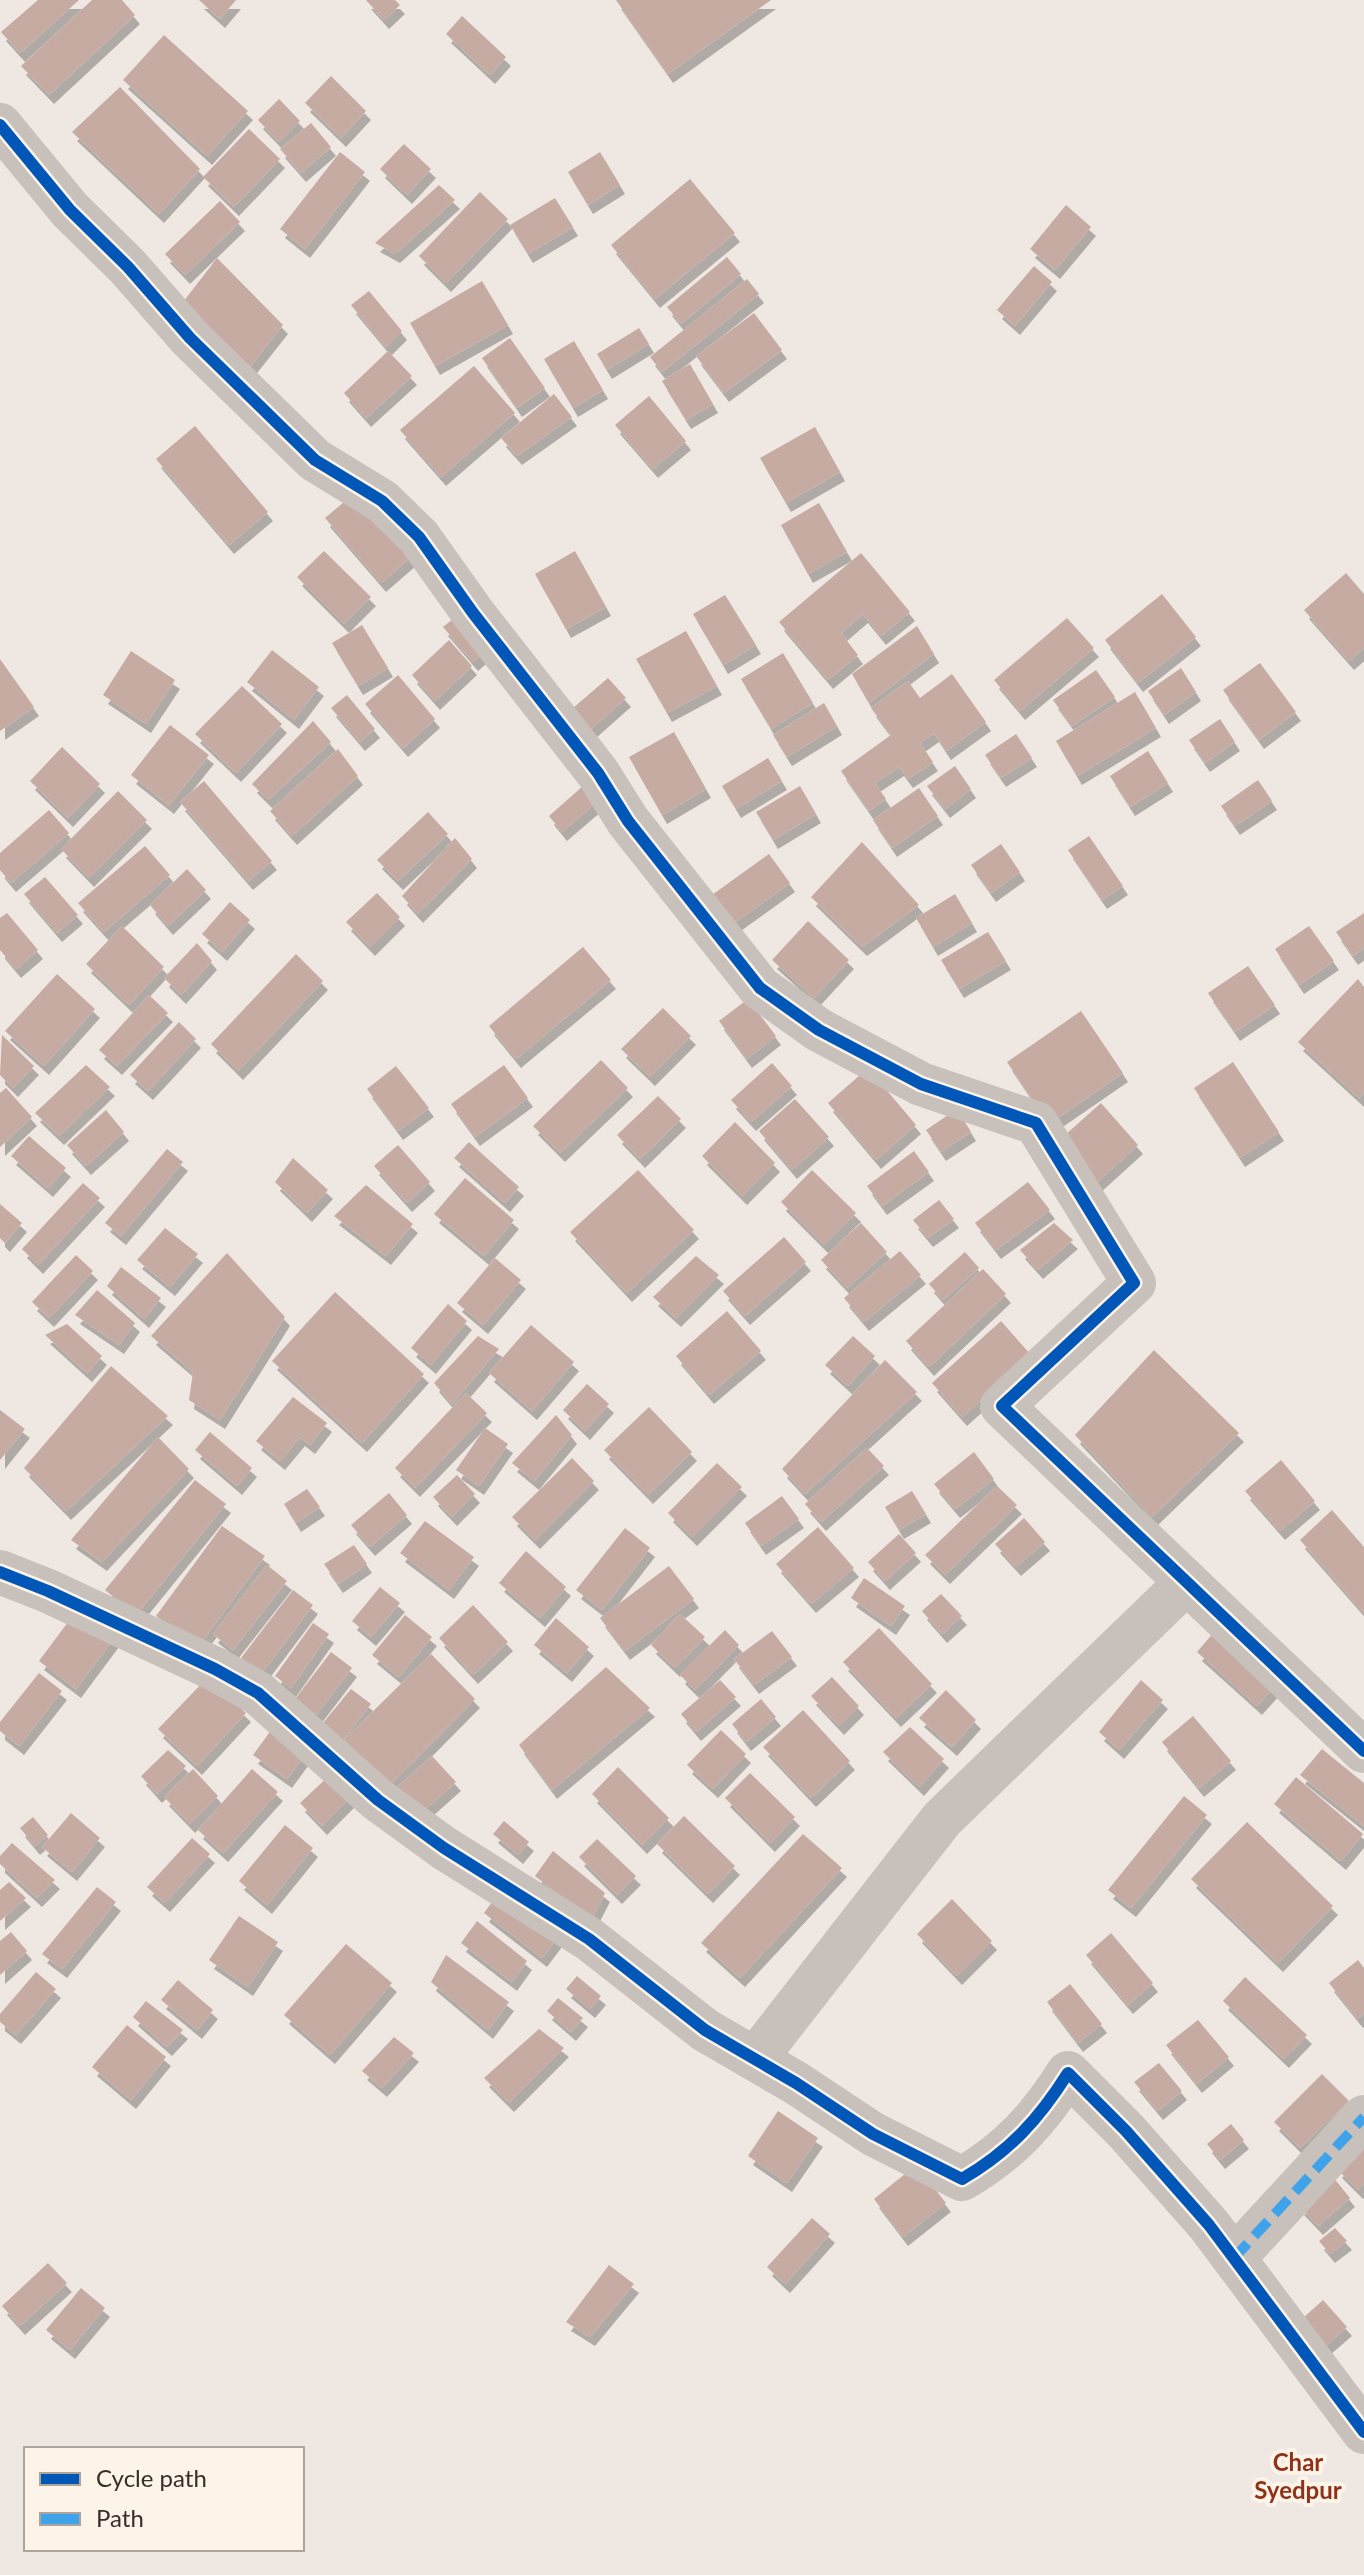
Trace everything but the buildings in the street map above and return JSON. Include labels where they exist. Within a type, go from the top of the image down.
[{"type":"street","points":[[0,125],[70,210],[128,267],[190,338],[315,460],[382,501],[419,537],[473,613],[598,773],[628,821],[760,988],[819,1030],[921,1084],[1036,1123],[1134,1283],[1002,1406],[1364,1751]]},
{"type":"street","points":[[0,1572],[48,1591],[215,1669],[258,1693],[378,1800],[444,1848],[589,1939],[705,2030],[873,2134],[962,2179],[983,2166],[1042,2113],[1068,2073],[1209,2225],[1364,2431]]},
{"type":"street","points":[[755,2059],[942,1819],[1187,1582]]},
{"type":"street","points":[[1234,2258],[1364,2117]]},
{"type":"marked path","points":[[1234,2258],[1364,2117]]},
{"type":"cycle path","points":[[0,125],[70,210],[128,267],[190,338],[315,460],[382,501],[419,537],[473,613],[598,773],[628,821],[760,988],[819,1030],[921,1084],[1036,1123],[1134,1283],[1002,1406],[1364,1751]]},
{"type":"cycle path","points":[[0,1572],[48,1591],[215,1669],[258,1693],[378,1800],[444,1848],[589,1939],[705,2030],[796,2083],[873,2134],[962,2179],[995,2157],[1022,2133],[1068,2073],[1126,2131],[1209,2225],[1364,2432]]},
{"type":"district","name":"Char Syedpur","points":[[1298,2475]]}]
